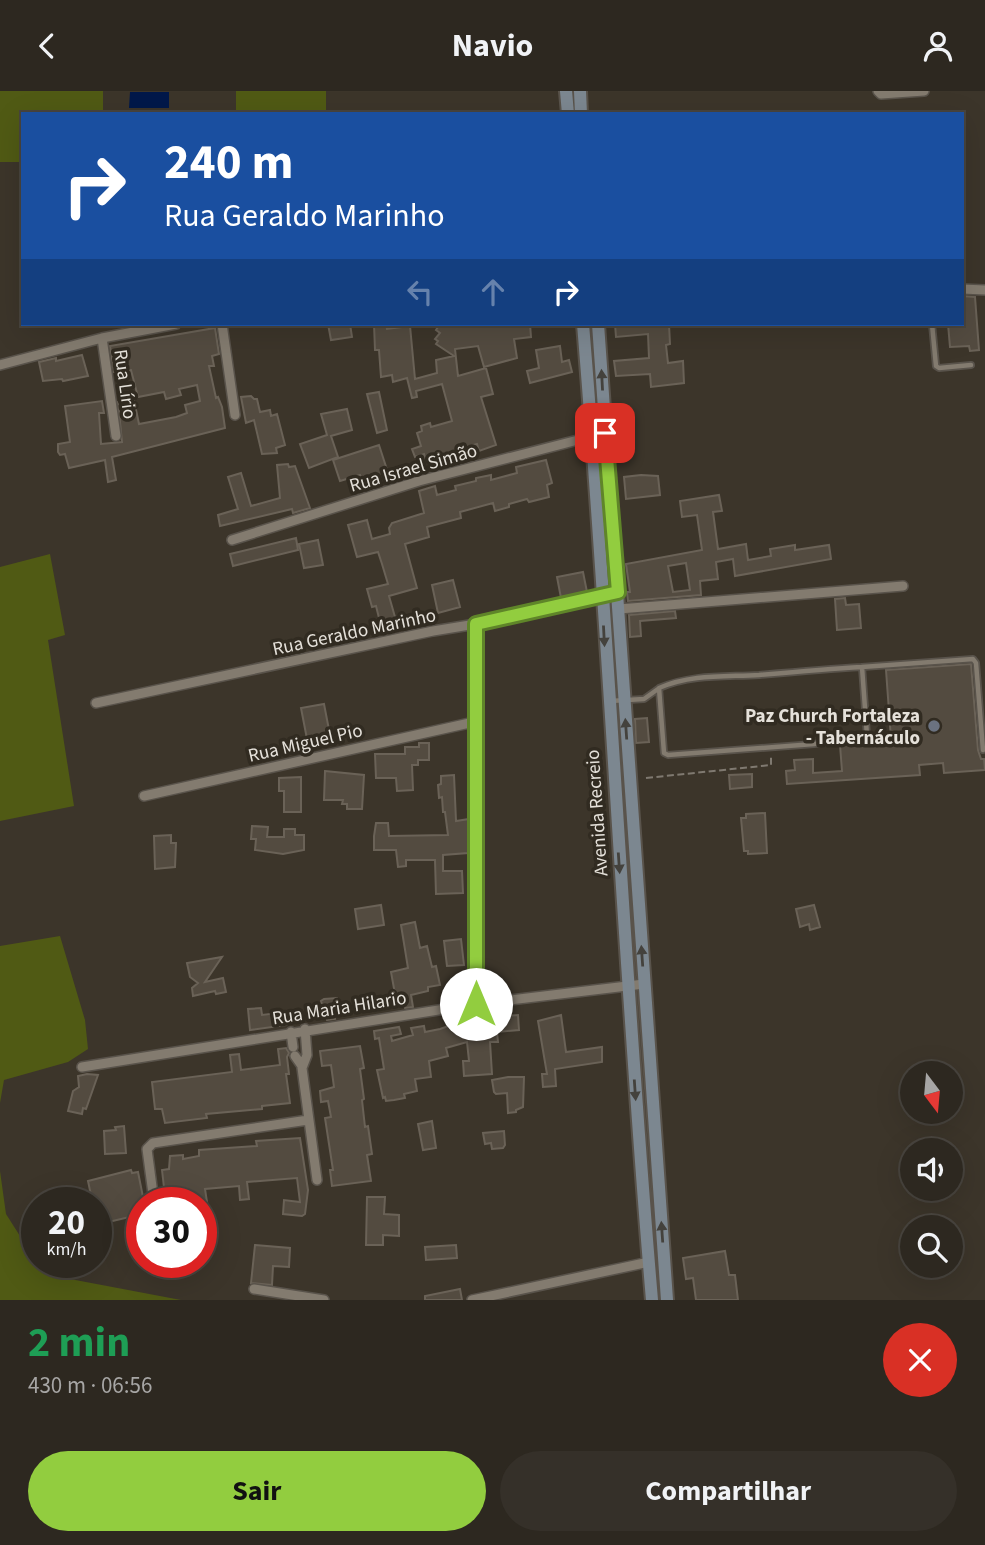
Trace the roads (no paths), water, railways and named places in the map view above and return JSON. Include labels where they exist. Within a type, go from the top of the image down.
[{"type":"main road","points":[[566,91],[568,112]]},
{"type":"main road","points":[[580,91],[581,112]]},
{"type":"main road","name":"Avenida Recreio","points":[[583,326],[618,592],[629,782],[667,1300]]},
{"type":"main road","name":"Avenida Recreio","points":[[598,326],[598,434],[608,701],[652,1300]]},
{"type":"main road","points":[[614,782],[629,782]]},
{"type":"main road","points":[[650,1278],[665,1277]]},
{"type":"street","points":[[878,91],[881,94],[924,91]]},
{"type":"street","points":[[964,289],[985,290]]},
{"type":"street","points":[[0,365],[102,338],[165,326]]},
{"type":"street","points":[[222,326],[235,415]]},
{"type":"street","name":"Rua Lírio","points":[[102,338],[116,436]]},
{"type":"street","name":"Rua Israel Simão","points":[[232,540],[419,481],[598,434]]},
{"type":"street","points":[[619,610],[903,586]]},
{"type":"street","name":"Rua Geraldo Marinho","points":[[96,703],[618,592]]},
{"type":"street","points":[[476,624],[476,1004]]},
{"type":"street","name":"Rua Miguel Pio","points":[[144,796],[474,722]]},
{"type":"street","name":"Rua Maria Hilario","points":[[82,1067],[305,1029],[476,1004],[644,984]]},
{"type":"street","points":[[302,1066],[307,1055],[305,1029]]},
{"type":"street","points":[[291,1032],[294,1051],[302,1066],[317,1180]]},
{"type":"street","points":[[152,1187],[147,1149],[153,1143],[308,1120]]},
{"type":"street","points":[[472,1300],[649,1262]]},
{"type":"street","points":[[254,1289],[324,1300]]},
{"type":"lane","points":[[932,326],[936,366],[971,365]]},
{"type":"lane","points":[[608,701],[644,699],[659,688],[686,678],[975,660],[983,750]]},
{"type":"lane","points":[[659,688],[663,748],[666,754],[770,748],[867,736],[862,667]]},
{"type":"water","points":[[130,92],[169,92],[169,108],[129,108]]},
{"type":"place","name":"Paz Church Fortaleza - Tabernáculo","points":[[934,726]]}]
